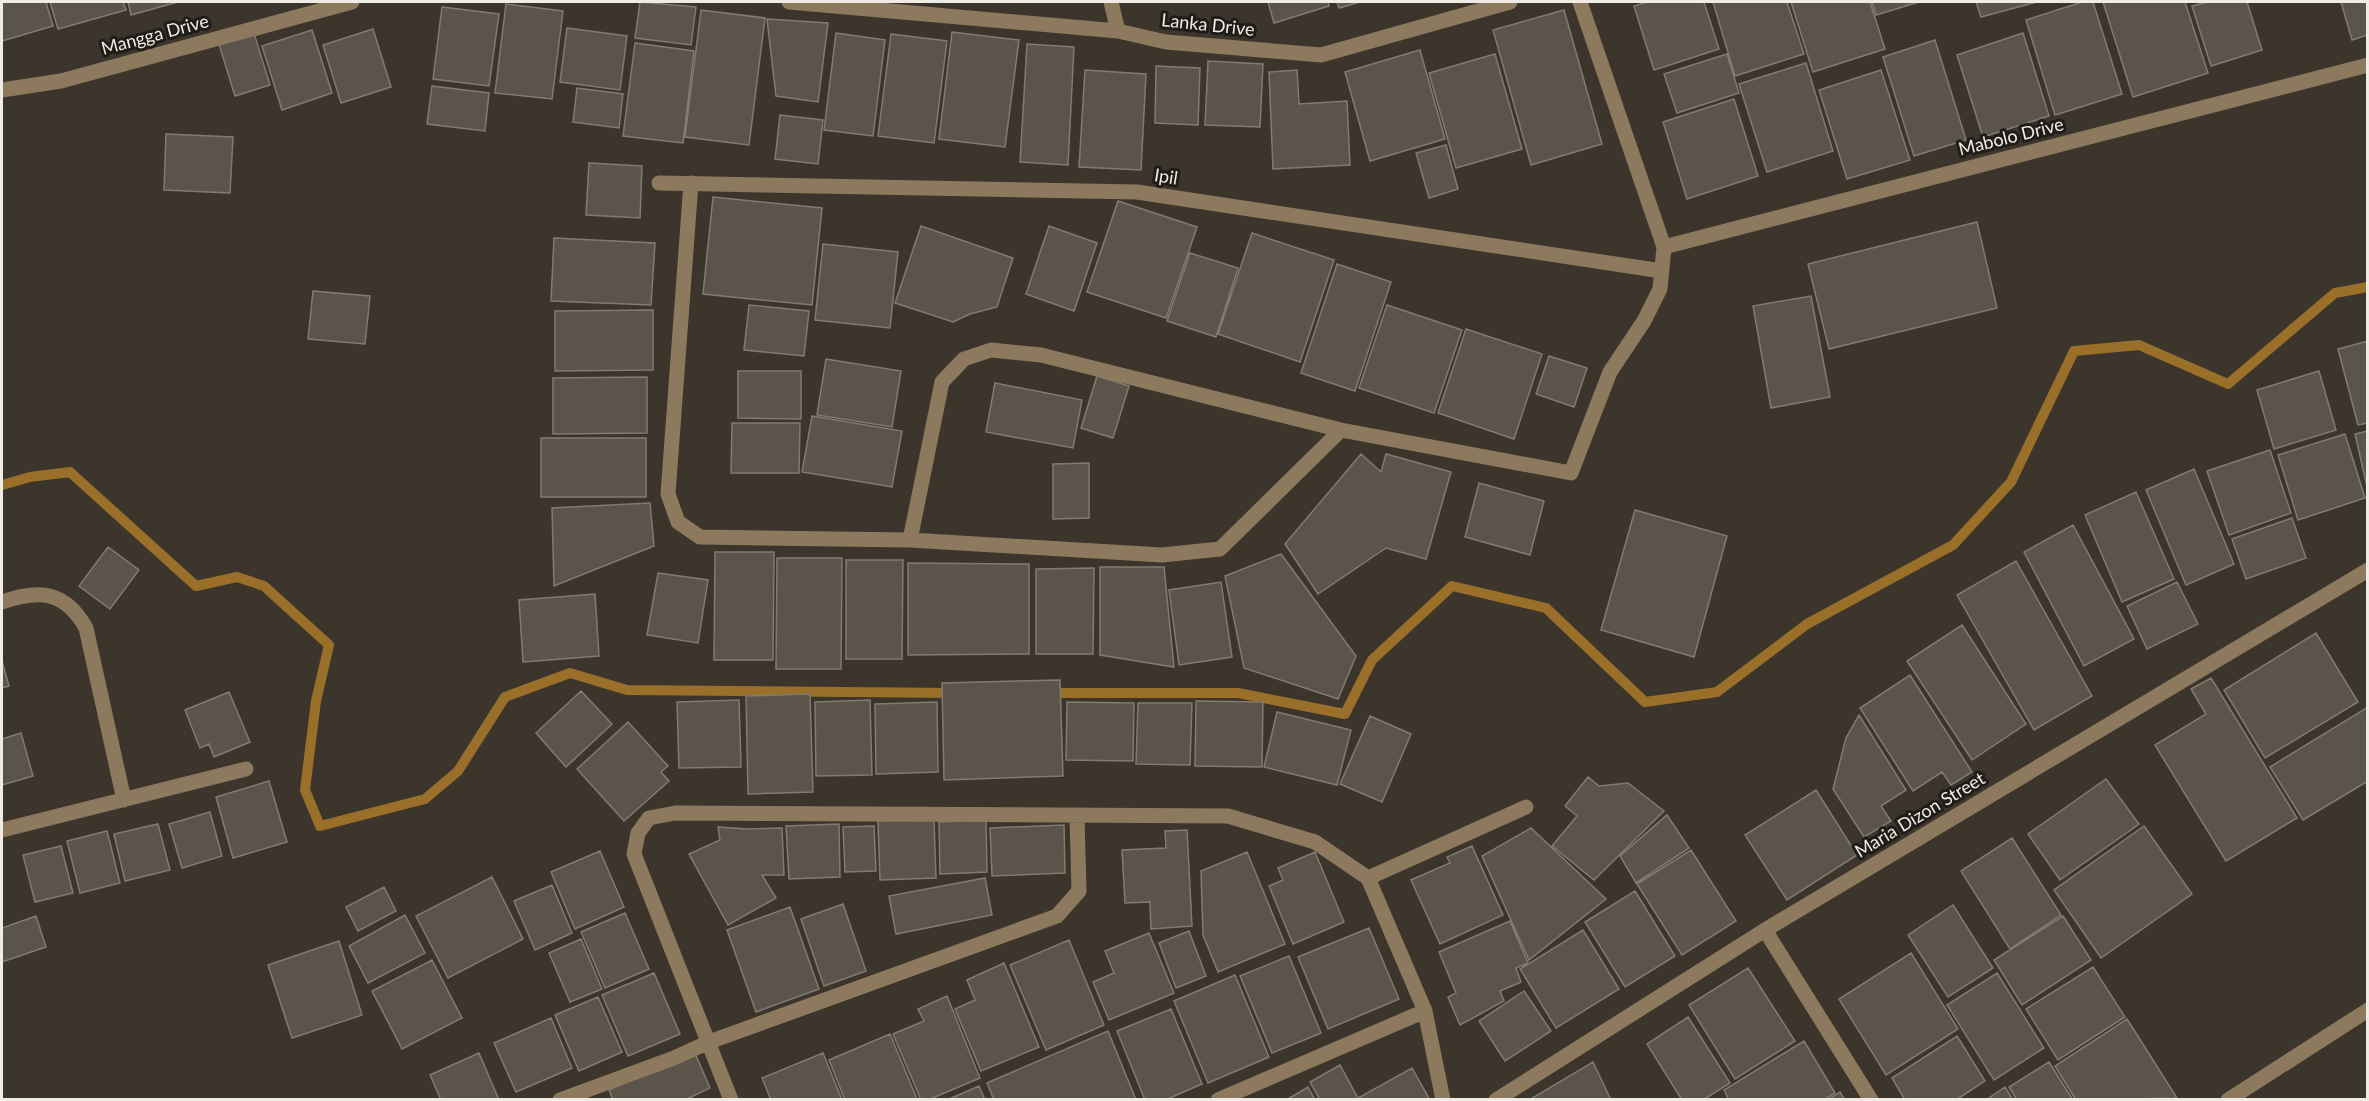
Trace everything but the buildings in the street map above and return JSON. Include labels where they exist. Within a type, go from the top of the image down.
[{"type":"street","name":"Mangga Drive","points":[[2,90],[61,81],[352,2]]},
{"type":"street","name":"Lanka Drive","points":[[789,2],[1118,31],[1166,42],[1321,55],[1510,2]]},
{"type":"street","points":[[1111,2],[1118,31]]},
{"type":"street","points":[[910,540],[942,382],[964,360],[991,350],[1041,356],[1341,430],[1571,473],[1610,372],[1644,321],[1660,289],[1664,247],[1580,2]]},
{"type":"street","name":"Mabolo Drive","points":[[1664,247],[2367,65]]},
{"type":"street","name":"Ipil","points":[[659,183],[1137,192],[1662,271]]},
{"type":"street","points":[[691,183],[668,494],[678,522],[700,537],[910,540],[1162,555],[1220,549],[1341,430]]},
{"type":"street","name":"Maria Dizon Street","points":[[1496,1100],[1765,930],[2367,570]]},
{"type":"street","points":[[2,602],[20,596],[44,594],[66,602],[87,628],[124,800]]},
{"type":"street","points":[[2,830],[246,770]]},
{"type":"street","points":[[1368,878],[1526,807]]},
{"type":"street","points":[[731,1100],[634,854],[638,833],[649,818],[675,813],[1228,816],[1316,842],[1368,878],[1425,1011],[1443,1100]]},
{"type":"street","points":[[560,1100],[674,1058],[709,1042],[1057,916],[1079,891],[1077,816]]},
{"type":"street","points":[[1765,930],[1871,1100]]},
{"type":"street","points":[[2228,1100],[2367,1010]]},
{"type":"street","points":[[1218,1100],[1425,1011]]},
{"type":"waterway","points":[[1048,693],[1238,693],[1345,714],[1372,660],[1452,586],[1546,608],[1645,702],[1717,692],[1807,624],[1953,545],[2011,482],[2074,351],[2139,345],[2228,384],[2335,293],[2368,287]]},
{"type":"waterway","points":[[2,485],[30,477],[70,472],[196,586],[237,577],[264,586],[329,645],[316,701],[305,790],[320,826],[425,799],[458,771],[505,697],[570,673],[627,690],[955,693]]}]
